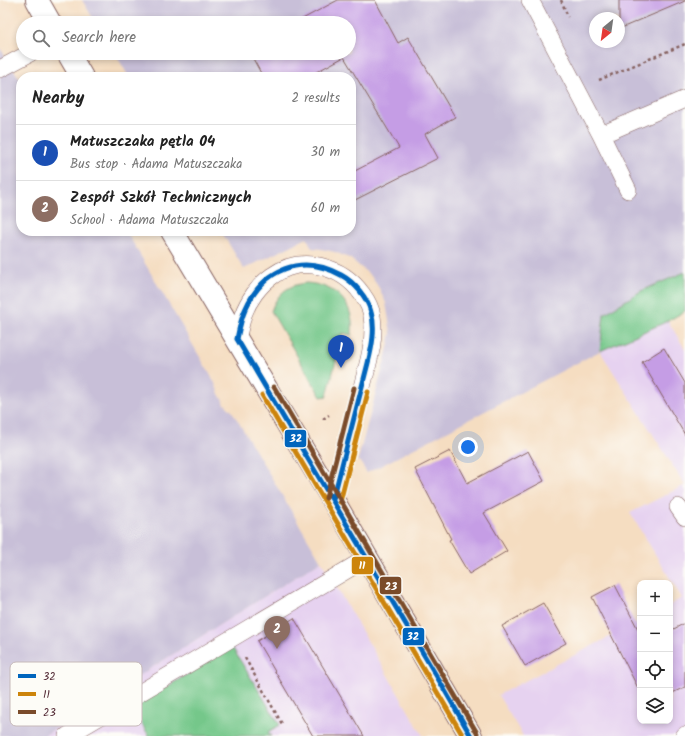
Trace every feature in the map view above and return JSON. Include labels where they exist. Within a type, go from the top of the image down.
[{"type":"street","points":[[37,0],[46,16]]},
{"type":"street","points":[[72,60],[79,72]]},
{"type":"street","points":[[175,236],[333,500],[471,736]]},
{"type":"lane","points":[[530,0],[601,135],[628,190]]},
{"type":"lane","points":[[0,69],[17,60]]},
{"type":"lane","points":[[601,135],[685,99]]},
{"type":"lane","points":[[237,338],[244,314],[250,301],[261,285],[285,268],[300,265],[315,265],[330,268],[344,276],[356,286],[367,300],[372,315],[374,334],[371,353],[333,500]]},
{"type":"lane","points":[[142,692],[367,558]]},
{"type":"lane","points":[[68,736],[85,726]]},
{"type":"path","points":[[579,93],[596,81],[685,44]]},
{"type":"path","points":[[244,656],[282,724]]},
{"type":"shaded area","points":[[82,0],[685,0],[685,272],[641,291],[604,314],[600,351],[367,473],[358,459],[391,333],[386,303],[379,288],[371,276],[351,259],[335,252],[312,248],[307,238],[244,269],[224,236],[356,236],[356,72],[126,72],[119,60],[356,60],[356,16],[92,16]]},
{"type":"shaded area","points":[[0,48],[16,73],[16,236],[129,236],[214,381],[219,394],[225,404],[232,411],[321,561],[142,674],[142,662],[10,662],[10,726],[59,726],[43,736],[0,736]]},
{"type":"shaded area","points":[[668,321],[685,349],[685,485],[600,351]]},
{"type":"shaded area","points":[[685,485],[685,736],[523,736],[498,695],[637,623],[637,724],[673,724],[673,603],[682,598],[673,583],[673,580],[671,580],[630,513]]},
{"type":"shaded area","points":[[321,561],[423,736],[43,736],[59,726],[142,726],[142,674]]},
{"type":"green space","points":[[685,272],[685,311],[668,321],[600,351],[604,314],[641,291]]},
{"type":"green space","points":[[306,283],[321,285],[340,296],[348,308],[352,321],[352,335],[343,333],[327,396],[321,397],[271,311],[276,300],[284,291],[293,286]]},
{"type":"green space","points":[[232,647],[280,725],[268,732],[271,736],[149,736],[142,724],[142,702]]},
{"type":"building","points":[[338,0],[375,0],[398,43],[408,37],[455,117],[425,134],[438,158],[356,199],[356,170],[399,148],[356,77],[356,72],[353,72],[346,60],[356,60],[356,16],[308,16]]},
{"type":"building","points":[[619,0],[685,0],[625,26],[625,12],[619,12]]},
{"type":"building","points":[[254,60],[338,60],[316,72],[260,72]]},
{"type":"building","points":[[664,348],[685,383],[685,435],[642,362]]},
{"type":"building","points":[[450,451],[467,483],[528,451],[544,481],[484,513],[507,551],[469,574],[449,540],[451,539],[415,469]]},
{"type":"building","points":[[615,585],[637,627],[637,686],[592,597]]},
{"type":"building","points":[[543,603],[566,643],[525,666],[502,626]]},
{"type":"building","points":[[294,618],[364,736],[313,736],[257,641]]},
{"type":"building","points":[[685,623],[685,687],[673,693],[673,652],[673,629]]},
{"type":"transit line","name":"32","points":[[237,339],[245,310],[253,296],[262,284],[273,275],[285,269],[312,265],[341,275],[359,290],[369,306],[373,324],[372,344],[333,500]]},
{"type":"transit line","name":"32","points":[[237,339],[471,736]]},
{"type":"transit line","name":"23","points":[[274,387],[477,733]]},
{"type":"transit line","name":"23","points":[[326,498],[354,388]]},
{"type":"transit line","name":"11","points":[[340,502],[368,392]]},
{"type":"transit line","name":"11","points":[[262,395],[463,736]]},
{"type":"place","name":"Matuszczaka pętla 04","points":[[341,368]]},
{"type":"place","name":"Zespół Szkół Technicznych","points":[[277,649]]}]
